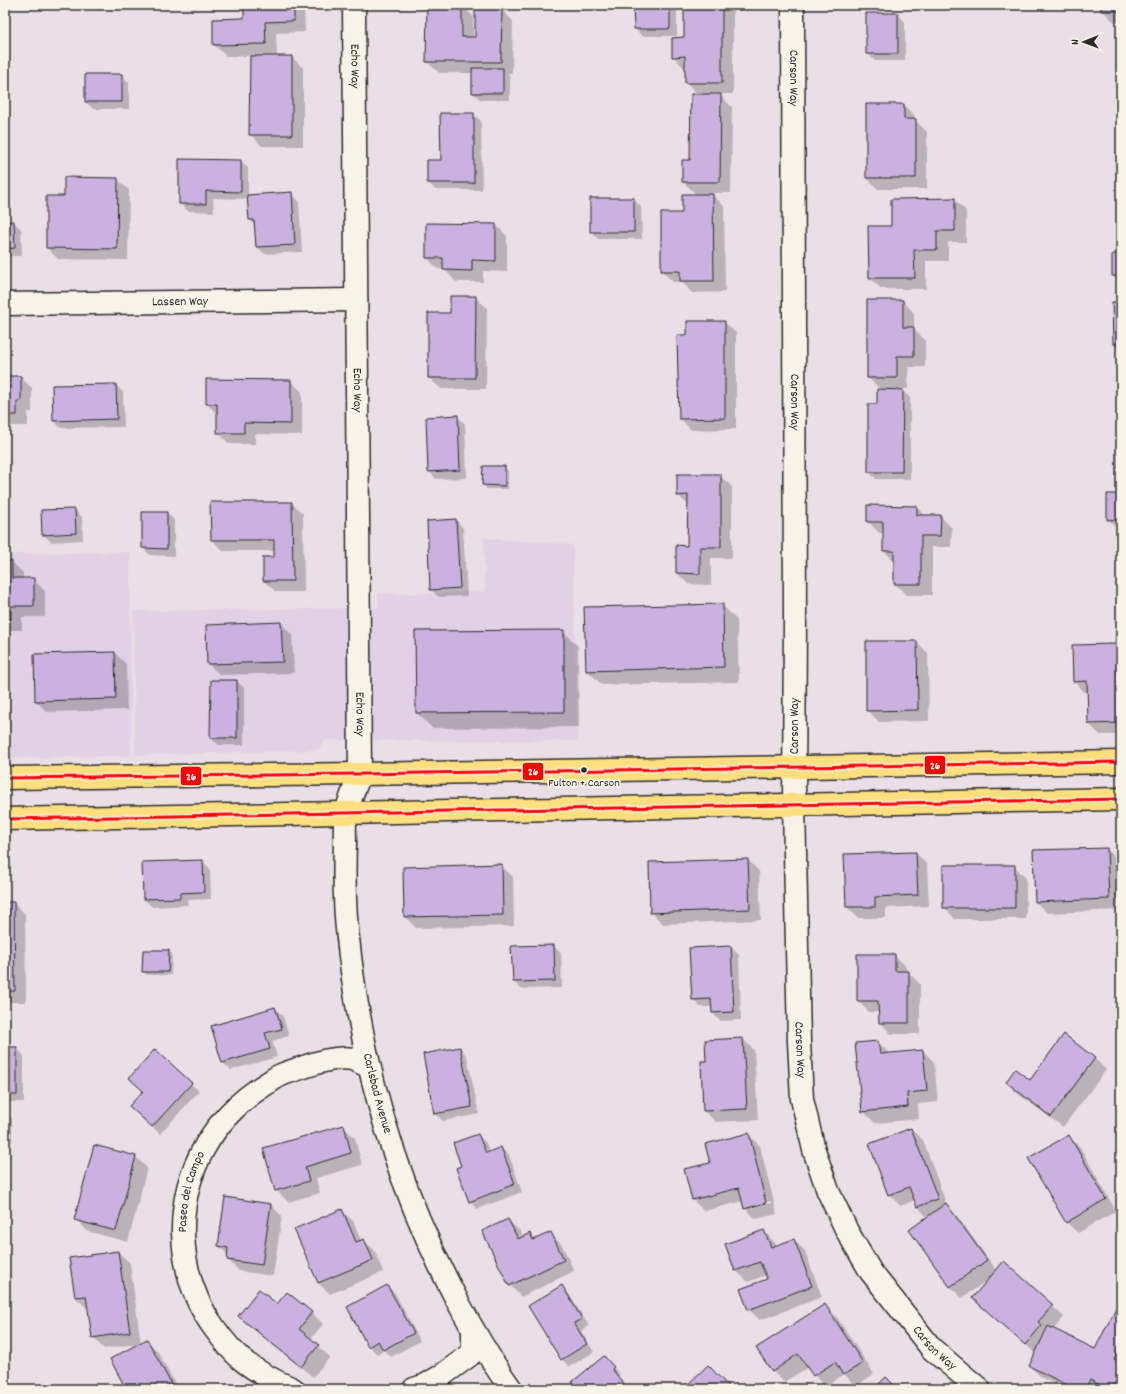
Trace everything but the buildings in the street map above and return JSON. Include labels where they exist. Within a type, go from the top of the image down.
[{"type":"main road","points":[[5,778],[1121,762]]},
{"type":"main road","points":[[5,819],[794,804],[1121,800]]},
{"type":"street","name":"Echo Way","points":[[354,5],[360,774]]},
{"type":"street","name":"Carson Way","points":[[793,5],[794,804],[802,1099],[814,1150],[828,1191],[847,1232],[871,1272],[932,1349],[979,1389]]},
{"type":"street","name":"Lassen Way","points":[[5,304],[356,300]]},
{"type":"street","name":"Carlsbad Avenue","points":[[360,774],[346,813],[344,904],[355,998],[368,1066],[396,1161],[420,1224],[441,1270],[474,1330],[511,1389]]},
{"type":"street","name":"Paseo del Campo","points":[[293,1389],[270,1379],[241,1359],[228,1347],[207,1318],[198,1302],[185,1257],[183,1215],[186,1197],[196,1163],[213,1132],[224,1118],[251,1094],[281,1075],[315,1064],[350,1059],[368,1066]]},
{"type":"street","points":[[414,1389],[426,1385],[441,1376],[470,1355],[473,1350],[474,1330]]},
{"type":"shaded area","points":[[484,538],[573,545],[578,741],[326,740],[317,750],[135,755],[133,611],[378,608],[378,594],[485,592]]},
{"type":"shaded area","points":[[130,552],[131,756],[5,758],[5,554]]},
{"type":"transit line","name":"26","points":[[5,778],[1121,762]]},
{"type":"transit line","name":"26","points":[[5,819],[1121,799]]},
{"type":"place","name":"Fulton + Carson","points":[[584,770]]}]
